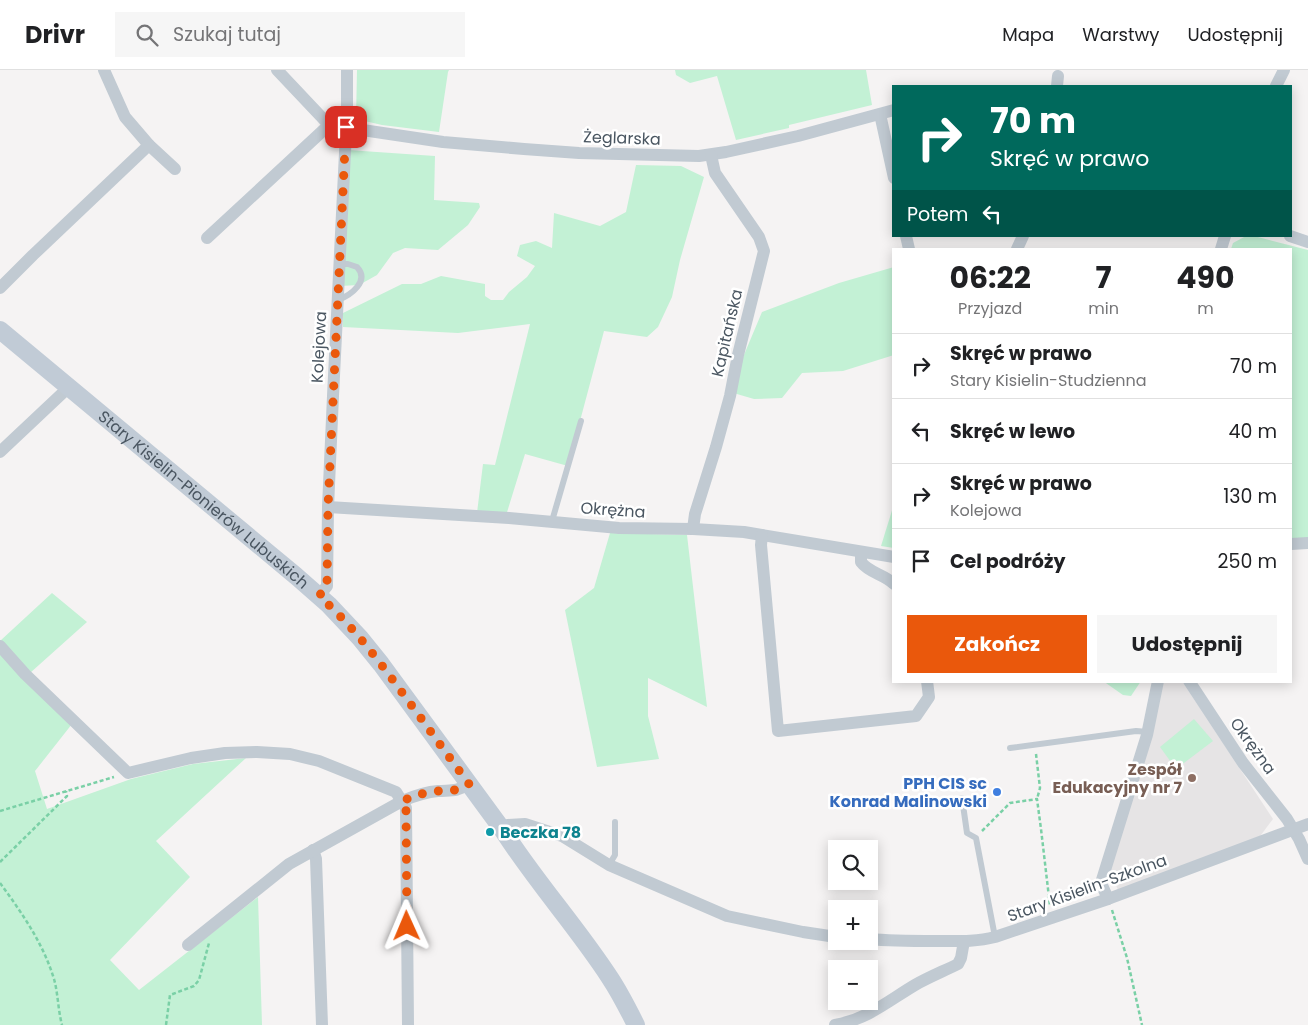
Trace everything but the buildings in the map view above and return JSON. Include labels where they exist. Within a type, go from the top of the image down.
[{"type":"street","points":[[104,70],[125,117],[149,145],[175,168]]},
{"type":"street","points":[[207,238],[329,125],[277,70]]},
{"type":"street","name":"Kolejowa","points":[[319,596],[327,586],[328,507],[347,112],[347,70]]},
{"type":"street","points":[[1276,85],[1284,70]]},
{"type":"street","name":"Żeglarska","points":[[329,125],[443,142],[524,149],[579,153],[699,156],[798,136],[892,111]]},
{"type":"street","points":[[880,114],[892,169]]},
{"type":"street","points":[[0,288],[149,145]]},
{"type":"street","name":"Kapitańska","points":[[693,529],[695,514],[730,396],[738,355],[764,251],[759,237],[715,173],[711,155]]},
{"type":"street","points":[[1292,237],[1308,242]]},
{"type":"street","name":"Stary Kisielin-Pionierów Lubuskich","points":[[0,330],[319,596],[342,618],[366,645],[596,958],[624,1001],[636,1025]]},
{"type":"street","points":[[0,452],[69,388]]},
{"type":"street","name":"Okrężna","points":[[328,507],[552,521],[619,528],[744,532],[892,557]]},
{"type":"street","points":[[762,535],[761,545],[778,731],[916,716],[929,697],[927,683]]},
{"type":"street","points":[[1292,544],[1308,542]]},
{"type":"street","points":[[861,552],[861,562],[864,567],[892,582]]},
{"type":"street","points":[[0,646],[25,674],[128,773],[191,758],[225,753],[290,754],[319,761],[396,792],[406,808],[408,1025]]},
{"type":"street","points":[[1108,899],[1102,883],[1148,732],[1158,683]]},
{"type":"street","name":"Okrężna","points":[[1190,683],[1243,763],[1287,818],[1300,839],[1308,859]]},
{"type":"street","points":[[188,945],[282,869],[313,850],[402,801],[414,796],[430,793],[456,791],[469,784]]},
{"type":"street","points":[[502,829],[508,825],[525,824],[562,836],[609,865],[727,916],[828,936]]},
{"type":"street","name":"Stary Kisielin-Szkolna","points":[[878,940],[964,941],[996,938],[1108,899],[1308,824]]},
{"type":"street","points":[[313,850],[316,859],[322,1025]]},
{"type":"street","points":[[836,1025],[844,1024],[867,1015],[918,983],[958,964],[964,941]]},
{"type":"lane","points":[[338,300],[357,287],[361,278],[356,267],[348,264],[339,264]]},
{"type":"lane","points":[[552,521],[582,421]]},
{"type":"lane","points":[[1010,748],[1148,732]]},
{"type":"lane","points":[[962,798],[967,833],[976,838],[996,938]]},
{"type":"lane","points":[[609,865],[615,855],[615,822]]},
{"type":"path","points":[[1035,744],[1040,788],[1036,799],[1050,908],[1048,910]]},
{"type":"path","points":[[0,811],[128,773]]},
{"type":"path","points":[[0,862],[67,796],[66,791]]},
{"type":"path","points":[[976,838],[1010,803],[1036,799]]},
{"type":"path","points":[[0,883],[22,912],[39,942],[54,980],[62,1025]]},
{"type":"path","points":[[1108,899],[1126,958],[1142,1025]]},
{"type":"path","points":[[166,1025],[170,995],[194,986],[199,980],[210,938],[210,928]]},
{"type":"shaded area","name":"Zespół Edukacyjny nr 7","points":[[1163,683],[1183,683],[1273,819],[1258,839],[1118,890],[1109,869]]},
{"type":"green space","points":[[357,70],[449,70],[439,132],[382,125],[356,119]]},
{"type":"green space","points":[[675,70],[866,70],[872,105],[789,125],[789,128],[736,140],[717,76],[690,83],[676,75]]},
{"type":"green space","points":[[348,150],[435,156],[434,200],[479,203],[480,207],[468,225],[438,250],[405,248],[393,253],[377,275],[359,285],[340,286]]},
{"type":"green space","points":[[636,165],[681,166],[704,177],[680,260],[672,297],[658,327],[647,337],[604,331],[568,466],[525,454],[504,522],[476,521],[483,464],[495,465],[530,324],[458,333],[343,327],[343,313],[402,284],[421,284],[441,276],[485,284],[485,296],[491,300],[503,300],[509,292],[527,277],[535,266],[517,256],[520,245],[536,241],[552,248],[554,213],[600,226],[626,212]]},
{"type":"green space","points":[[1244,237],[1258,237],[1308,250],[1308,538],[1292,539],[1292,248],[1231,248],[1233,243]]},
{"type":"green space","points":[[892,268],[892,356],[843,371],[802,373],[782,398],[754,399],[730,392],[762,312],[839,283]]},
{"type":"green space","points":[[892,510],[892,548],[881,546]]},
{"type":"green space","points":[[610,533],[687,535],[707,707],[648,678],[648,716],[659,759],[597,767],[565,610],[594,588]]},
{"type":"green space","points":[[52,593],[87,622],[30,673],[72,724],[35,771],[47,809],[131,779],[193,764],[246,758],[156,841],[190,877],[110,960],[139,990],[258,897],[262,1025],[0,1025],[0,641]]},
{"type":"green space","points":[[1106,683],[1140,683],[1131,696],[1123,695]]},
{"type":"green space","points":[[1194,719],[1213,741],[1176,769],[1160,747]]},
{"type":"place","name":"Zespół Edukacyjny nr 7","points":[[1192,778]]},
{"type":"place","name":"PPH CIS sc Konrad Malinowski","points":[[997,792]]},
{"type":"place","name":"Beczka 78","points":[[490,832]]},
{"type":"route","points":[[346,127],[328,507],[327,586],[319,596],[342,618],[381,664],[469,784],[456,791],[437,791],[414,796],[402,801],[406,808],[407,926]]}]
